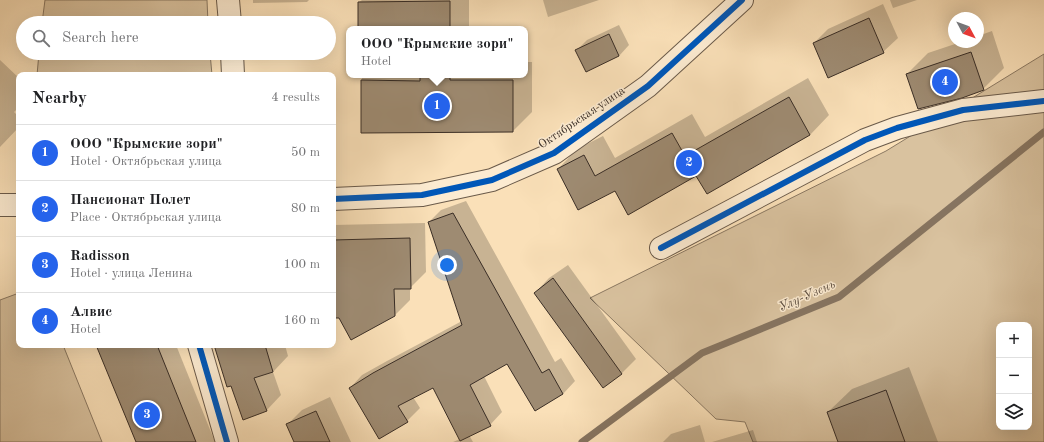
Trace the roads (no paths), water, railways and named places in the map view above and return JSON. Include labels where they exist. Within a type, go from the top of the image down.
[{"type":"street","points":[[228,0],[229,16]]},
{"type":"street","name":"Октябрьская улица","points":[[336,199],[422,196],[492,180],[554,153],[648,86],[742,0]]},
{"type":"street","points":[[232,60],[233,72]]},
{"type":"street","points":[[661,248],[865,140],[896,128],[963,110],[1041,101]]},
{"type":"street","points":[[0,205],[16,205]]},
{"type":"street","points":[[200,348],[227,442]]},
{"type":"waterway","name":"Улу-Узень","points":[[582,442],[702,353],[839,297],[1044,132]]},
{"type":"place","name":"Алвис","points":[[945,82]]},
{"type":"place","name":"ООО \"Крымские зори\"","points":[[437,106]]},
{"type":"place","name":"Пансионат Полет","points":[[689,163]]},
{"type":"place","name":"Radisson","points":[[147,415]]}]
